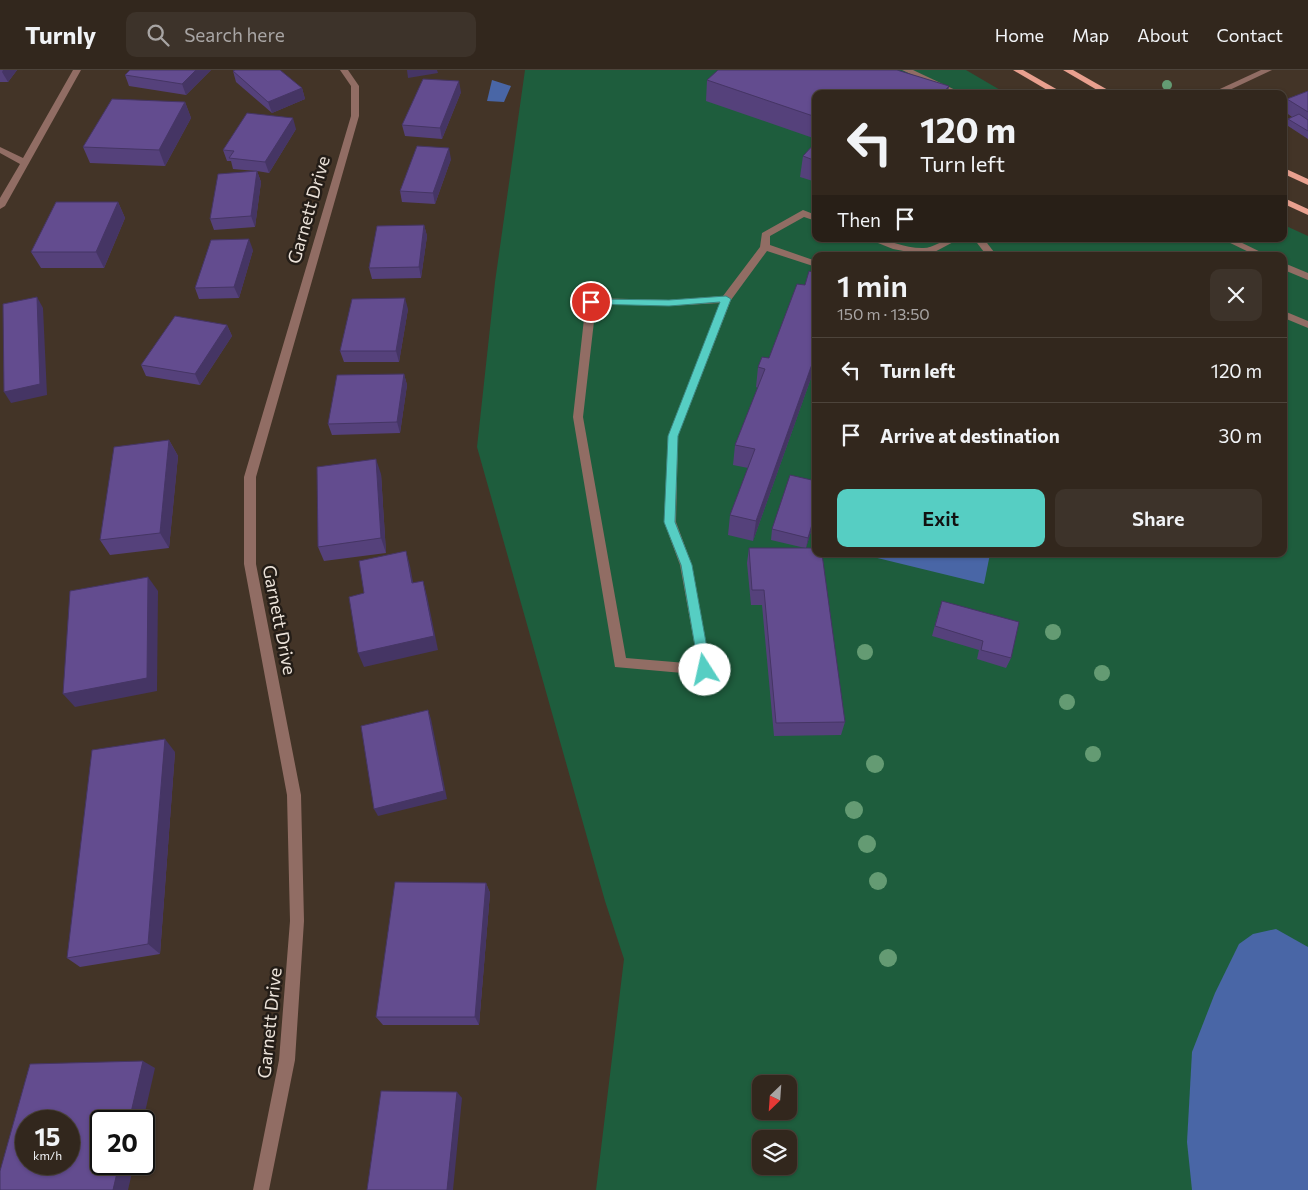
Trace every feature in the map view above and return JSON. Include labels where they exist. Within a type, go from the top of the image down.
[{"type":"main road","points":[[1017,70],[1054,90]]},
{"type":"main road","points":[[1067,70],[1104,90]]},
{"type":"main road","points":[[1287,172],[1308,182]]},
{"type":"main road","points":[[1287,202],[1308,212]]},
{"type":"street","points":[[0,206],[77,70]]},
{"type":"street","name":"Garnett Drive","points":[[261,1190],[287,1060],[297,921],[294,795],[250,564],[250,477],[355,116],[355,86],[344,70]]},
{"type":"street","points":[[906,70],[951,90]]},
{"type":"street","points":[[1222,90],[1268,70]]},
{"type":"street","points":[[0,150],[25,162]]},
{"type":"street","points":[[726,299],[669,303],[591,302],[578,417],[620,663],[705,670],[686,565],[670,522],[673,436],[726,299],[765,247],[765,235],[803,213],[812,216]]},
{"type":"street","points":[[882,242],[916,252]]},
{"type":"street","points":[[928,252],[948,242]]},
{"type":"street","points":[[981,242],[989,252]]},
{"type":"street","points":[[1234,242],[1255,252]]},
{"type":"street","points":[[765,247],[812,263]]},
{"type":"street","points":[[1287,267],[1308,277]]},
{"type":"street","points":[[1287,315],[1308,325]]},
{"type":"green space","points":[[525,70],[966,70],[1000,90],[812,90],[812,242],[1287,242],[1287,226],[1308,236],[1308,1190],[596,1190],[624,959],[605,901],[477,447],[495,282]]},
{"type":"water","points":[[492,80],[511,86],[504,102],[487,101]]},
{"type":"water","points":[[873,557],[989,557],[984,584]]},
{"type":"water","points":[[1276,929],[1308,947],[1308,1190],[1192,1190],[1187,1142],[1192,1052],[1215,993],[1239,944],[1253,934]]},
{"type":"building","points":[[130,70],[196,70],[182,84],[125,75]]},
{"type":"building","points":[[280,70],[302,88],[268,102],[233,71]]},
{"type":"building","points":[[718,70],[897,70],[949,86],[946,90],[812,90],[812,116],[707,80]]},
{"type":"building","points":[[423,79],[459,81],[440,128],[402,125]]},
{"type":"building","points":[[1308,91],[1308,112],[1287,99]]},
{"type":"building","points":[[112,99],[185,102],[159,150],[83,147]]},
{"type":"building","points":[[247,113],[293,118],[265,162],[229,158],[234,151],[223,150]]},
{"type":"building","points":[[1299,114],[1308,120],[1308,131],[1288,119]]},
{"type":"building","points":[[417,146],[449,148],[433,193],[400,191]]},
{"type":"building","points":[[812,146],[812,159],[803,156]]},
{"type":"building","points":[[257,171],[251,216],[210,219],[218,174]]},
{"type":"building","points":[[56,202],[118,202],[96,252],[31,252]]},
{"type":"building","points":[[424,225],[419,267],[369,268],[377,226]]},
{"type":"building","points":[[249,239],[234,287],[195,288],[211,240]]},
{"type":"building","points":[[809,271],[812,272],[812,364],[756,521],[730,515],[755,449],[735,445],[765,369],[758,367],[762,357],[769,358],[797,284],[805,285]]},
{"type":"building","points":[[37,297],[40,384],[4,392],[3,304]]},
{"type":"building","points":[[405,298],[396,351],[340,351],[352,299]]},
{"type":"building","points":[[175,316],[227,325],[195,374],[141,365]]},
{"type":"building","points":[[404,374],[397,422],[328,424],[337,375]]},
{"type":"building","points":[[169,440],[160,533],[100,540],[114,447]]},
{"type":"building","points":[[376,459],[381,538],[318,547],[317,467]]},
{"type":"building","points":[[790,475],[812,480],[812,524],[808,538],[772,529]]},
{"type":"building","points":[[749,548],[812,548],[812,557],[822,557],[845,722],[776,723],[764,590],[752,590]]},
{"type":"building","points":[[406,551],[412,583],[423,581],[434,636],[358,653],[349,597],[364,593],[359,561]]},
{"type":"building","points":[[148,577],[147,678],[63,694],[70,591]]},
{"type":"building","points":[[942,601],[1019,622],[1011,658],[981,650],[983,641],[935,626]]},
{"type":"building","points":[[428,710],[444,791],[374,809],[361,726]]},
{"type":"building","points":[[165,739],[148,944],[67,958],[92,750]]},
{"type":"building","points":[[395,882],[486,883],[475,1017],[376,1017]]},
{"type":"building","points":[[143,1061],[132,1110],[90,1110],[90,1175],[116,1175],[113,1190],[0,1190],[0,1171],[15,1118],[15,1175],[80,1175],[80,1110],[17,1110],[30,1064]]},
{"type":"building","points":[[381,1091],[457,1092],[447,1190],[367,1190]]},
{"type":"route","points":[[591,302],[669,303],[726,299],[673,436],[670,522],[686,565],[705,670]]}]
